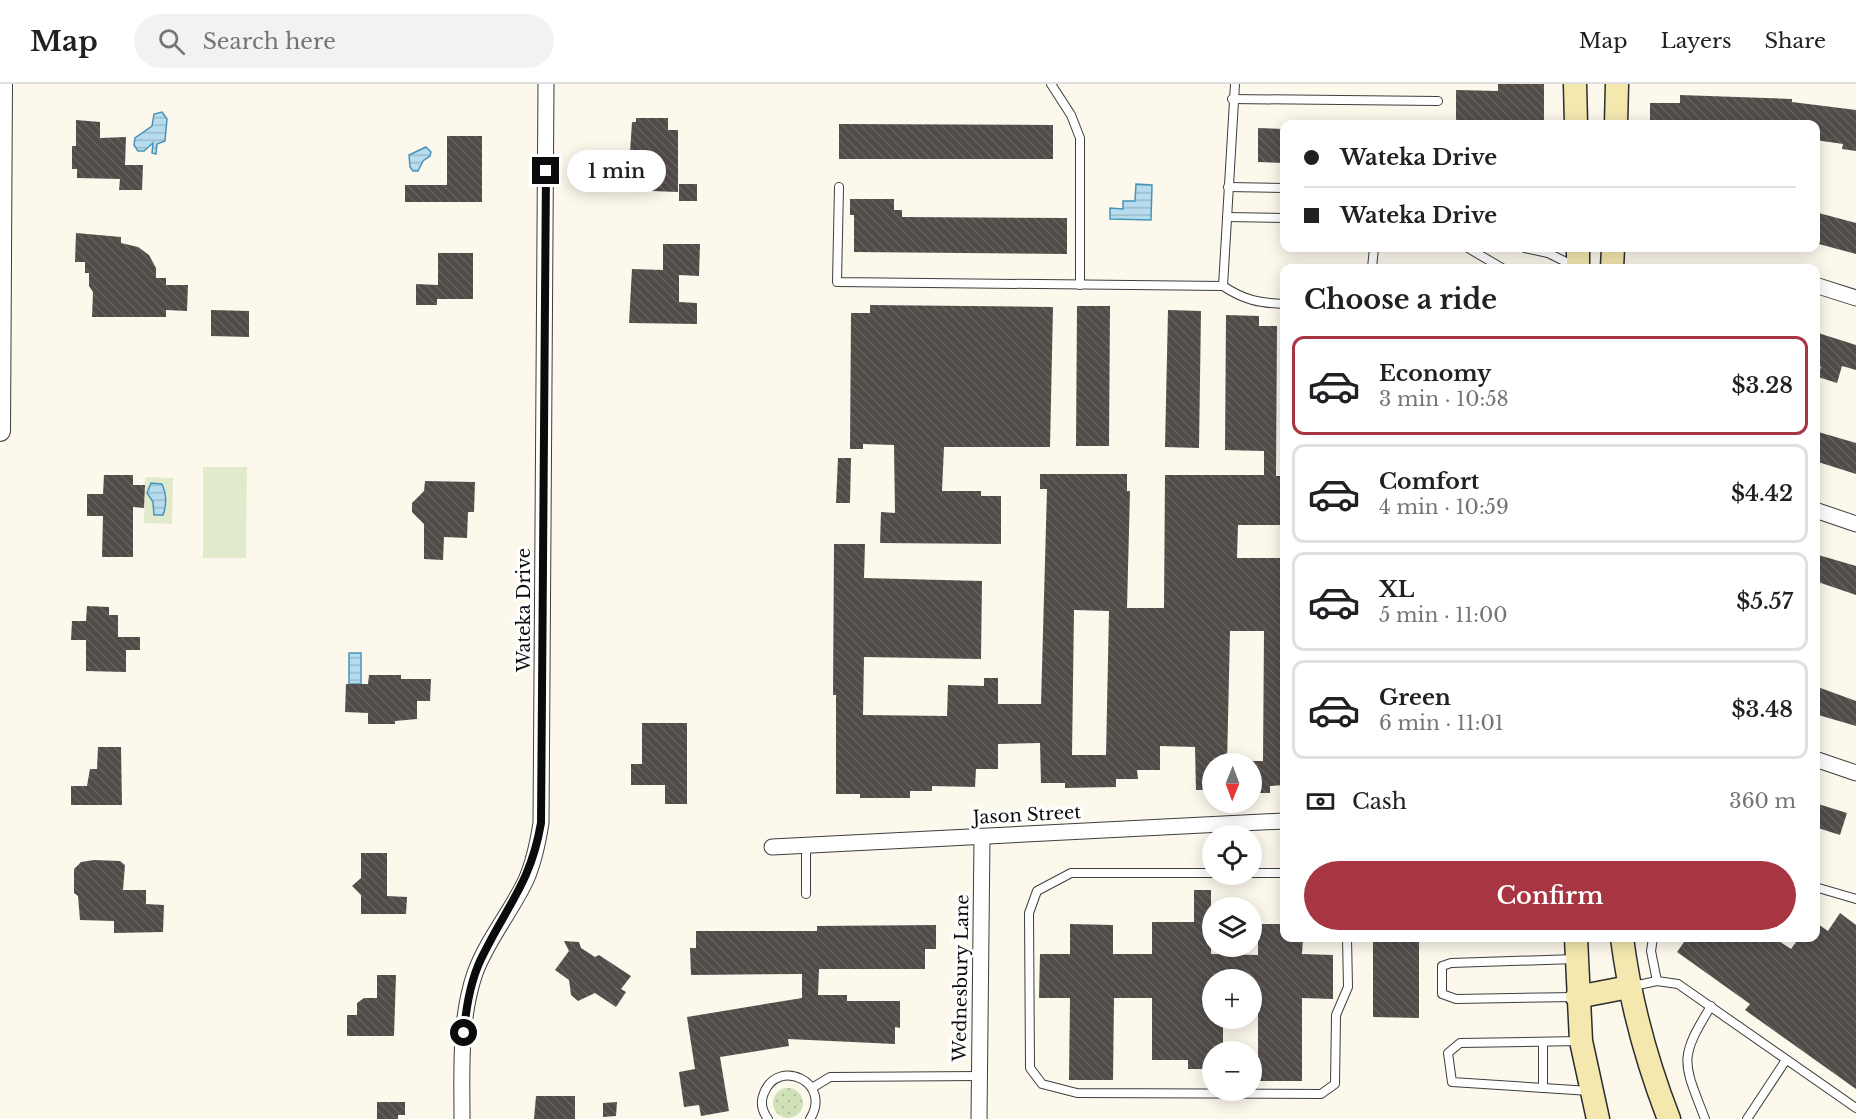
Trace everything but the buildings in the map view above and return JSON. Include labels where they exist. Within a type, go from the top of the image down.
[{"type":"main road","points":[[1575,84],[1576,120]]},
{"type":"main road","points":[[1616,120],[1617,84]]},
{"type":"main road","points":[[1623,942],[1629,987],[1653,1078],[1669,1119]]},
{"type":"main road","points":[[1576,948],[1581,1041],[1598,1119]]},
{"type":"main road","points":[[1577,997],[1629,987]]},
{"type":"street","points":[[0,431],[2,84]]},
{"type":"street","name":"Wateka Drive","points":[[462,1119],[463,1048],[469,995],[483,953],[526,880],[536,850],[541,823],[546,84]]},
{"type":"street","points":[[1820,287],[1856,298]]},
{"type":"street","points":[[1820,512],[1856,524]]},
{"type":"street","points":[[1820,761],[1856,773]]},
{"type":"street","name":"Jason Street","points":[[772,847],[1280,821]]},
{"type":"street","name":"Wednesbury Lane","points":[[979,1119],[982,837]]},
{"type":"lane","points":[[1051,84],[1071,115],[1080,138],[1080,285]]},
{"type":"lane","points":[[1223,286],[1232,99],[1235,84]]},
{"type":"lane","points":[[1232,99],[1438,101]]},
{"type":"lane","points":[[1228,187],[1280,188]]},
{"type":"lane","points":[[839,188],[837,282],[1223,286],[1242,298],[1257,303],[1280,304]]},
{"type":"lane","points":[[1227,218],[1280,218]]},
{"type":"lane","points":[[1475,252],[1495,264]]},
{"type":"lane","points":[[1544,252],[1570,264]]},
{"type":"lane","points":[[806,846],[806,894]]},
{"type":"lane","points":[[1202,873],[1071,873],[1037,891],[1029,913],[1030,1068],[1042,1084],[1077,1093],[1321,1094],[1335,1084],[1336,1015],[1348,987],[1347,942]]},
{"type":"lane","points":[[1262,873],[1280,873]]},
{"type":"lane","points":[[1820,888],[1856,899]]},
{"type":"lane","points":[[1653,942],[1657,981]]},
{"type":"lane","points":[[1576,948],[1451,963],[1442,966],[1440,985],[1442,994],[1455,999],[1577,997]]},
{"type":"lane","points":[[1629,987],[1657,981],[1678,984],[1856,1108]]},
{"type":"lane","points":[[1705,1119],[1689,1077],[1685,1054],[1710,1006]]},
{"type":"lane","points":[[1581,1041],[1460,1043],[1448,1053],[1452,1082],[1591,1091]]},
{"type":"lane","points":[[1543,1042],[1543,1088]]},
{"type":"lane","points":[[1747,1119],[1786,1060]]},
{"type":"lane","points":[[768,1119],[762,1105],[762,1096],[773,1080],[790,1075],[807,1082],[812,1088],[816,1104],[810,1119]]},
{"type":"lane","points":[[812,1088],[830,1077],[980,1076]]},
{"type":"green space","points":[[203,467],[247,467],[246,558],[203,558]]},
{"type":"green space","points":[[145,477],[173,478],[172,524],[144,523]]},
{"type":"green space","points":[[788,1088],[794,1089],[802,1097],[802,1109],[794,1117],[788,1118],[782,1117],[774,1109],[773,1103],[774,1097],[782,1089]]},
{"type":"water","points":[[162,112],[167,119],[165,141],[157,144],[156,154],[152,153],[153,143],[144,151],[138,151],[134,145],[135,138],[152,126],[154,114]]},
{"type":"water","points":[[426,147],[431,152],[430,156],[423,161],[418,171],[413,171],[410,167],[409,155]]},
{"type":"water","points":[[1136,184],[1152,185],[1151,220],[1110,219],[1110,208],[1123,209],[1123,201],[1135,201]]},
{"type":"water","points":[[151,483],[162,484],[164,488],[166,500],[163,515],[154,515],[153,502],[147,493]]},
{"type":"water","points":[[349,653],[361,653],[361,684],[349,684]]},
{"type":"route","points":[[464,1033],[469,995],[475,974],[483,953],[526,880],[536,850],[541,823],[543,798],[546,171]]}]
